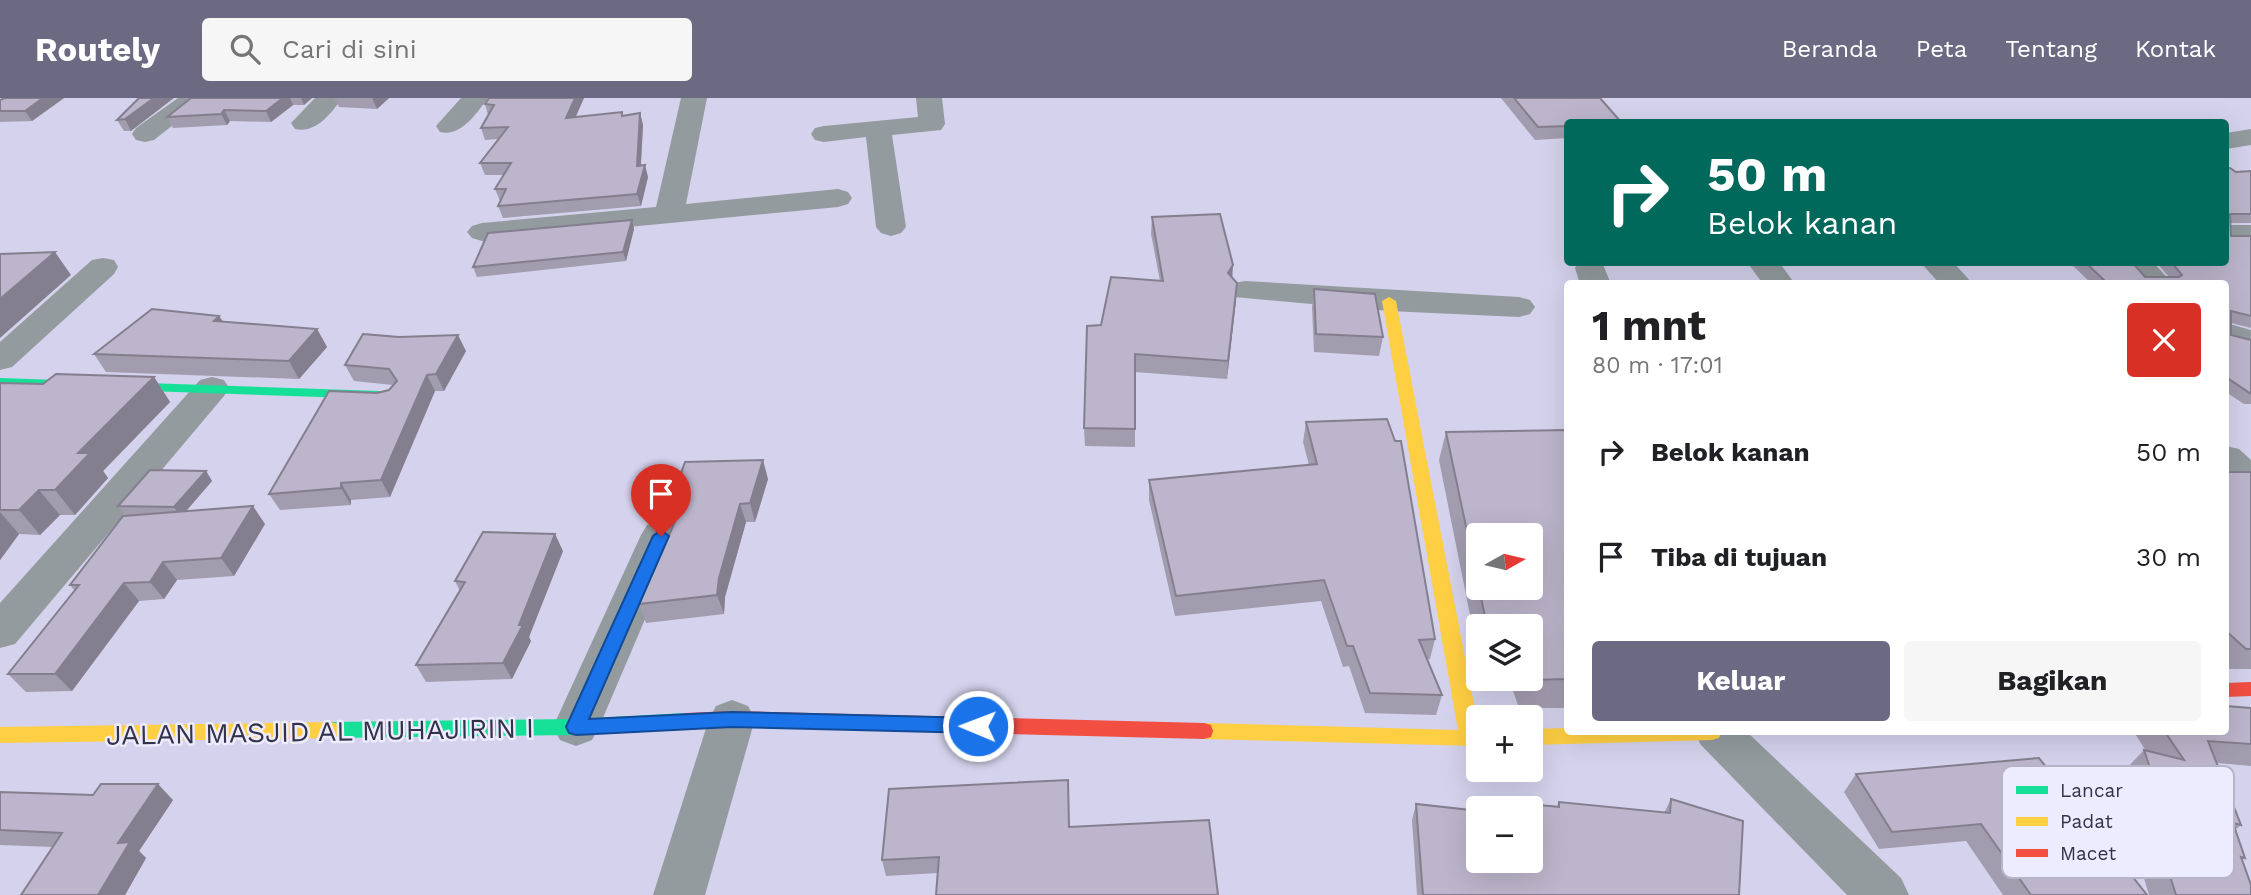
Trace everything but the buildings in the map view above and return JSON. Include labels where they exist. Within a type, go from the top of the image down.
[{"type":"street","points":[[145,134],[194,98]]},
{"type":"street","points":[[303,123],[330,98]]},
{"type":"street","points":[[449,126],[475,98]]},
{"type":"street","points":[[669,215],[694,98]]},
{"type":"street","points":[[824,134],[932,124],[929,98]]},
{"type":"street","points":[[878,128],[891,227]]},
{"type":"street","points":[[2229,141],[2251,137]]},
{"type":"street","points":[[2229,152],[2251,156]]},
{"type":"street","points":[[482,232],[838,198]]},
{"type":"street","points":[[2229,234],[2251,234]]},
{"type":"street","points":[[1765,266],[1777,280]]},
{"type":"street","points":[[1939,266],[1954,280]]},
{"type":"street","points":[[2138,266],[2154,280]]},
{"type":"street","points":[[0,360],[103,267]]},
{"type":"street","points":[[1245,290],[1389,302],[1519,307]]},
{"type":"street","points":[[1389,302],[1468,705]]},
{"type":"street","points":[[2229,334],[2251,340]]},
{"type":"street","points":[[0,382],[385,396]]},
{"type":"street","points":[[0,632],[212,388]]},
{"type":"street","points":[[2229,461],[2251,482]]},
{"type":"street","points":[[576,727],[661,536]]},
{"type":"street","points":[[2229,690],[2251,689]]},
{"type":"street","points":[[679,895],[732,719]]},
{"type":"street","name":"JALAN MASJID AL MUHAJIRIN I","points":[[0,734],[576,727],[732,719],[1466,738]]},
{"type":"street","points":[[1543,737],[1603,735]]},
{"type":"street","points":[[1720,735],[1883,895]]},
{"type":"traffic: fast","points":[[0,382],[379,395]]},
{"type":"traffic: fast","points":[[331,730],[576,727],[685,721]]},
{"type":"traffic: slow","points":[[1389,301],[1466,722]]},
{"type":"traffic: slow","points":[[0,735],[331,730]]},
{"type":"traffic: slow","points":[[1204,731],[1466,738]]},
{"type":"traffic: slow","points":[[1543,737],[1603,735]]},
{"type":"traffic: jam","points":[[2229,690],[2251,689]]},
{"type":"traffic: jam","points":[[685,721],[732,719],[1204,731]]},
{"type":"route","points":[[661,536],[576,727],[732,719],[978,726]]}]
